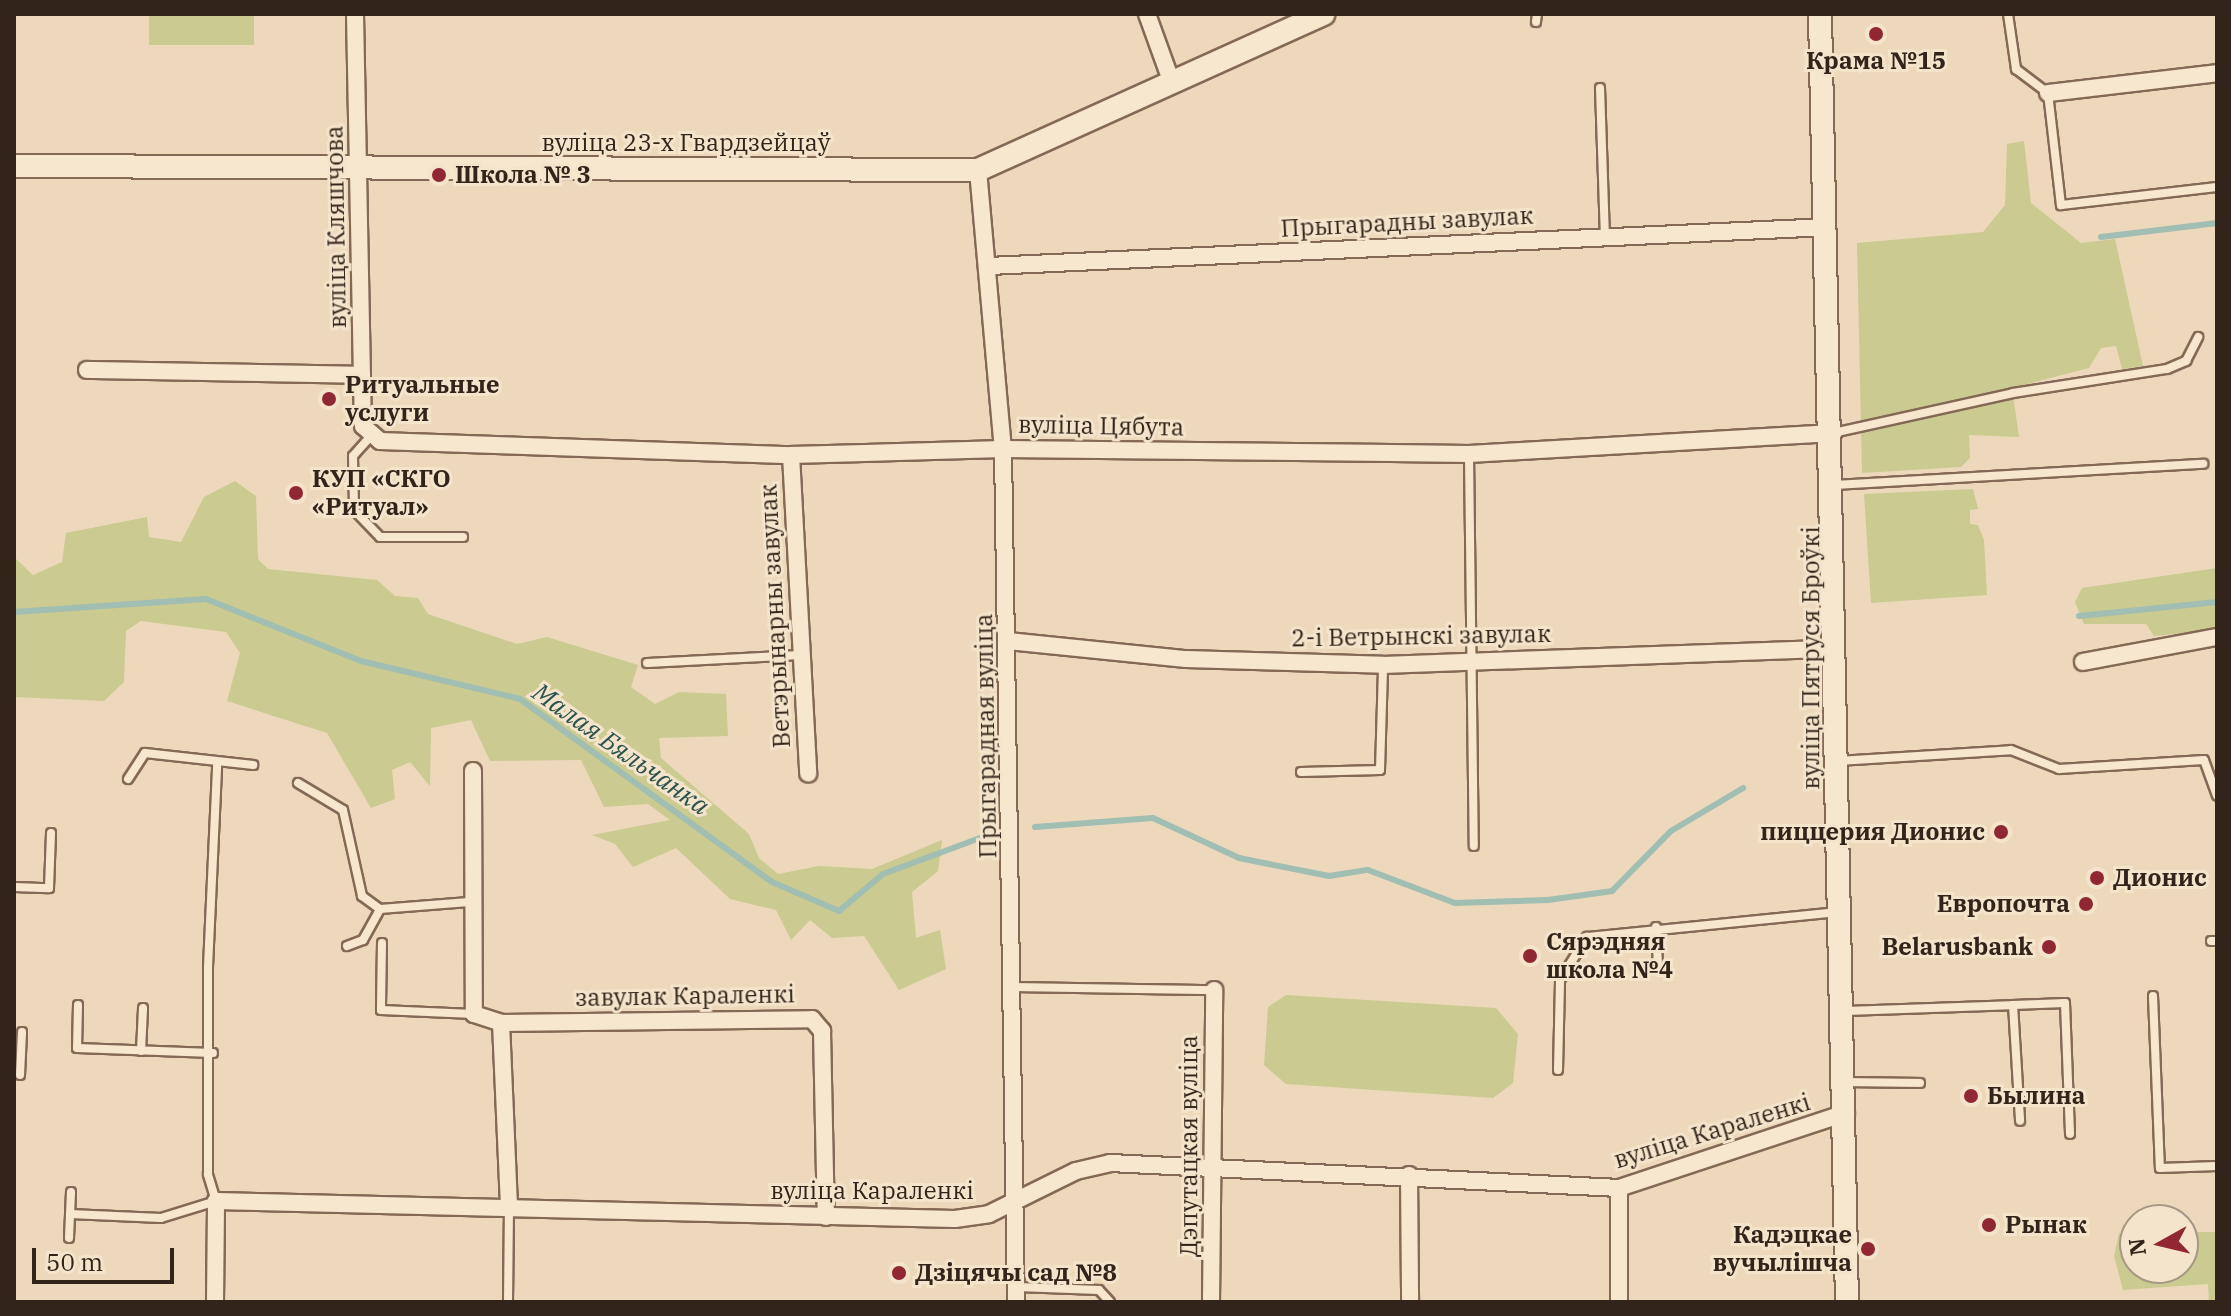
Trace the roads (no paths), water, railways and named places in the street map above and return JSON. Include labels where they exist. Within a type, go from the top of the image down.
[{"type":"street","name":"вуліца Кляшчова","points":[[355,14],[362,375],[370,437]]},
{"type":"street","points":[[1147,14],[1172,83]]},
{"type":"street","name":"вуліца Пятруся Броўкі","points":[[1820,14],[1833,433],[1847,1302]]},
{"type":"street","name":"вуліца 23-х Гвардзейцаў","points":[[14,166],[978,170],[1314,16]]},
{"type":"street","points":[[2048,93],[2217,73]]},
{"type":"street","name":"Прыгарадная вуліца","points":[[978,170],[1003,449],[1016,987],[1017,1294]]},
{"type":"street","name":"Прыгарадны завулак","points":[[989,266],[1827,227]]},
{"type":"street","points":[[87,370],[362,375]]},
{"type":"street","name":"вуліца Цябута","points":[[370,437],[791,455],[1003,449],[1469,454],[1833,433]]},
{"type":"street","name":"Ветэрынарны завулак","points":[[791,455],[808,774]]},
{"type":"street","points":[[2083,662],[2217,637]]},
{"type":"street","name":"2-і Ветрынскі завулак","points":[[1008,641],[1186,659],[1383,665],[1836,648]]},
{"type":"street","points":[[473,771],[469,902],[474,1014]]},
{"type":"street","name":"Дэпутацкая вуліца","points":[[1211,1302],[1217,1163],[1214,990]]},
{"type":"street","name":"завулак Караленкі","points":[[474,1014],[501,1023],[812,1019],[822,1031],[826,1217]]},
{"type":"street","points":[[501,1023],[509,1209]]},
{"type":"street","name":"вуліца Караленкі","points":[[216,1201],[955,1219],[1018,1200],[1076,1171],[1110,1163],[1217,1163],[1619,1188],[1846,1113]]},
{"type":"street","points":[[1409,1175],[1410,1302]]},
{"type":"street","points":[[1619,1188],[1619,1302]]},
{"type":"street","points":[[215,1302],[216,1201]]},
{"type":"lane","points":[[2008,14],[2016,69],[2048,93],[2061,205],[2217,187]]},
{"type":"lane","points":[[1600,88],[1605,237]]},
{"type":"lane","points":[[1833,433],[2013,393],[2167,369],[2186,361],[2198,337]]},
{"type":"lane","points":[[370,437],[353,456],[354,510],[380,537],[463,537]]},
{"type":"lane","points":[[1469,454],[1474,846]]},
{"type":"lane","points":[[1834,485],[2203,464]]},
{"type":"lane","points":[[647,663],[801,655]]},
{"type":"lane","points":[[1301,772],[1380,770],[1383,665]]},
{"type":"lane","points":[[1837,761],[2011,750],[2059,769],[2204,760],[2217,796]]},
{"type":"lane","points":[[128,779],[145,753],[217,765],[253,765]]},
{"type":"lane","points":[[70,1214],[161,1218],[216,1201],[208,1174],[213,1053],[208,967],[217,765]]},
{"type":"lane","points":[[298,783],[343,810],[362,896],[380,909],[469,902]]},
{"type":"lane","points":[[14,887],[49,888],[51,833]]},
{"type":"lane","points":[[347,946],[363,940],[380,909]]},
{"type":"lane","points":[[1558,1070],[1560,980],[1587,937],[1656,927],[1839,912]]},
{"type":"lane","points":[[1656,927],[1658,962]]},
{"type":"lane","points":[[382,943],[381,1010],[474,1014]]},
{"type":"lane","points":[[1016,987],[1214,990]]},
{"type":"lane","points":[[2153,996],[2160,1168],[2217,1166]]},
{"type":"lane","points":[[1842,1011],[2065,1003],[2070,1134]]},
{"type":"lane","points":[[78,1005],[77,1048],[213,1053]]},
{"type":"lane","points":[[2013,1005],[2020,1121]]},
{"type":"lane","points":[[141,1051],[143,1008]]},
{"type":"lane","points":[[20,1075],[17,1062],[22,1032]]},
{"type":"lane","points":[[1845,1082],[1920,1083]]},
{"type":"lane","points":[[69,1238],[71,1192]]},
{"type":"lane","points":[[508,1302],[509,1209]]},
{"type":"lane","points":[[1017,1294],[1099,1290],[1110,1302]]},
{"type":"waterway","points":[[2101,237],[2217,223]]},
{"type":"waterway","name":"Малая Бяльчанка","points":[[14,612],[206,599],[361,661],[520,699],[772,882],[839,911],[883,874],[988,835]]},
{"type":"waterway","name":"Малая Бяльчанка","points":[[2079,616],[2217,602]]},
{"type":"waterway","name":"Малая Бяльчанка","points":[[1035,827],[1153,818],[1239,858],[1329,876],[1368,870],[1455,903],[1548,900],[1612,891],[1671,831],[1743,788]]},
{"type":"place","name":"Крама №15","points":[[1876,34]]},
{"type":"place","name":"Школа № 3","points":[[439,175]]},
{"type":"place","name":"Ритуальные услуги","points":[[329,399]]},
{"type":"place","name":"КУП «СКГО «Ритуал»","points":[[296,493]]},
{"type":"place","name":"пиццерия Дионис","points":[[2001,832]]},
{"type":"place","name":"Дионис","points":[[2097,878]]},
{"type":"place","name":"Европочта","points":[[2086,904]]},
{"type":"place","name":"Belarusbank","points":[[2049,947]]},
{"type":"place","name":"Сярэдняя школа №4","points":[[1530,956]]},
{"type":"place","name":"Былина","points":[[1971,1096]]},
{"type":"place","name":"Рынак","points":[[1989,1225]]},
{"type":"place","name":"Кадэцкае вучылішча","points":[[1868,1249]]},
{"type":"place","name":"Дзіцячы сад №8","points":[[899,1273]]}]
